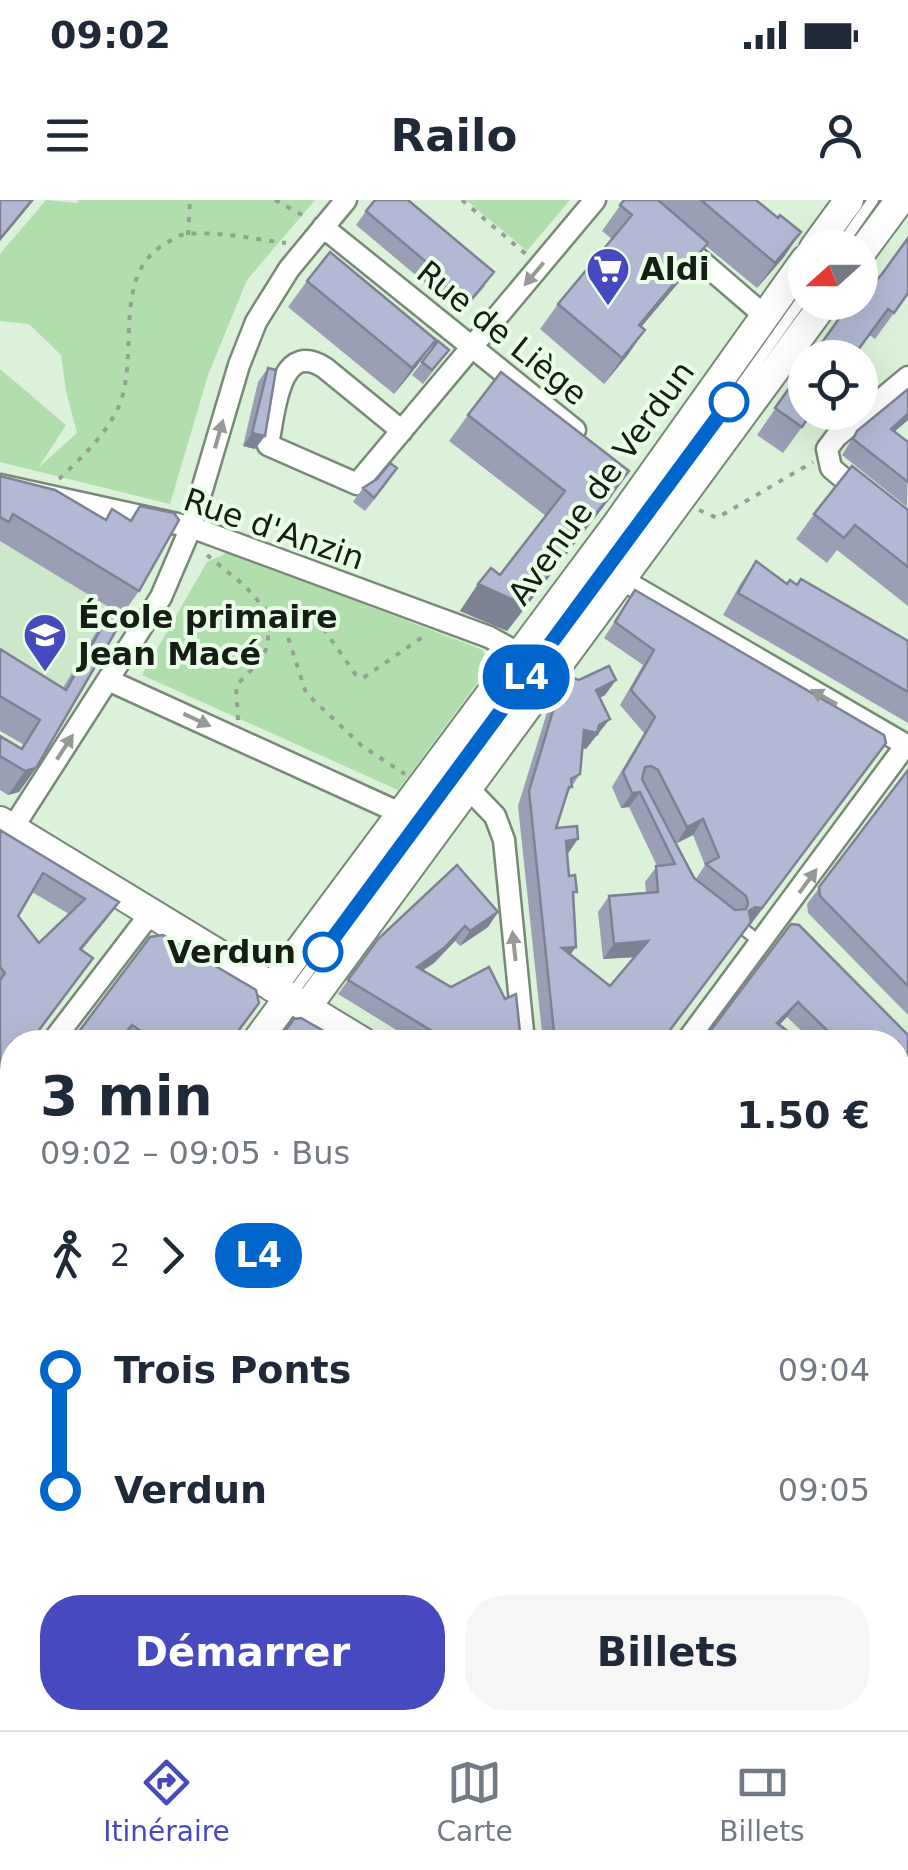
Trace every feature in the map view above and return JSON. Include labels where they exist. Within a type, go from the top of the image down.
[{"type":"street","points":[[343,1030],[6,825],[161,597],[191,528],[256,322],[318,224],[346,200]]},
{"type":"street","points":[[402,432],[317,363],[299,361],[282,378],[268,445],[358,484],[402,432],[595,200]]},
{"type":"street","points":[[827,230],[849,200]]},
{"type":"street","points":[[878,230],[900,200]]},
{"type":"street","name":"Rue de Liège","points":[[318,224],[595,446]]},
{"type":"street","points":[[660,226],[765,316]]},
{"type":"street","name":"Avenue de Verdun","points":[[289,997],[400,813],[520,654],[633,476],[788,284]]},
{"type":"street","points":[[265,1030],[469,789],[812,320]]},
{"type":"street","points":[[880,508],[837,474],[826,455],[836,436],[908,377]]},
{"type":"street","name":"Rue d'Anzin","points":[[0,485],[191,528],[490,637],[520,654]]},
{"type":"street","points":[[623,580],[907,746],[792,919],[754,937],[694,1030]]},
{"type":"street","points":[[108,680],[400,813]]},
{"type":"street","points":[[469,789],[495,816],[504,840],[523,1030]]},
{"type":"street","points":[[61,1030],[150,914]]},
{"type":"lane","points":[[852,230],[874,200]]},
{"type":"lane","points":[[289,997],[788,318]]},
{"type":"path","points":[[188,234],[190,200]]},
{"type":"path","points":[[275,200],[318,224]]},
{"type":"path","points":[[462,200],[540,266]]},
{"type":"path","points":[[40,495],[102,434],[118,408],[125,387],[132,304],[138,274],[148,253],[182,234],[292,244]]},
{"type":"path","points":[[679,502],[718,518],[826,455]]},
{"type":"path","points":[[208,555],[245,586],[287,634],[306,693],[362,746],[421,786]]},
{"type":"path","points":[[268,612],[314,616],[356,675],[363,678],[446,621]]},
{"type":"path","points":[[239,740],[236,686],[262,660],[269,638],[268,612]]},
{"type":"shaded area","points":[[46,200],[315,200],[247,280],[208,375],[170,504],[0,462],[0,369],[66,425],[39,467],[77,433],[61,355],[29,324],[0,321],[0,254]]},
{"type":"shaded area","points":[[466,200],[570,200],[527,251]]},
{"type":"shaded area","name":"École primaire Jean Macé","points":[[0,540],[122,615],[42,756],[0,731]]},
{"type":"shaded area","points":[[229,552],[483,650],[489,667],[398,790],[142,675],[207,562]]},
{"type":"building","points":[[0,200],[32,200],[0,239]]},
{"type":"building","points":[[375,200],[408,200],[494,272],[471,300],[366,211]]},
{"type":"building","name":"Aldi","points":[[624,200],[658,200],[708,243],[639,325],[645,330],[622,358],[558,304],[632,215],[620,205]]},
{"type":"building","points":[[701,200],[756,200],[799,230],[788,230],[788,248],[775,263]]},
{"type":"building","points":[[908,238],[908,293],[894,313],[888,309],[865,340],[824,340],[838,320],[878,320],[878,278]]},
{"type":"building","points":[[330,252],[436,340],[412,368],[307,281]]},
{"type":"building","points":[[438,341],[449,350],[432,370],[422,362]]},
{"type":"building","points":[[268,368],[276,370],[265,436],[252,433]]},
{"type":"building","points":[[501,372],[629,471],[525,605],[478,584],[491,568],[500,575],[565,491],[468,415]]},
{"type":"building","points":[[908,389],[908,414],[891,429],[908,442],[908,482],[853,439],[858,430],[878,430],[878,414]]},
{"type":"building","points":[[788,390],[788,417],[775,408]]},
{"type":"building","points":[[390,463],[397,468],[374,498],[363,488]]},
{"type":"building","points":[[852,466],[908,510],[908,567],[855,525],[844,538],[814,514]]},
{"type":"building","points":[[0,476],[55,490],[106,520],[112,509],[131,521],[140,506],[174,513],[179,520],[139,591],[13,514],[9,522],[0,517]]},
{"type":"building","points":[[756,561],[787,584],[790,580],[797,585],[801,579],[908,641],[908,692],[738,593]]},
{"type":"building","points":[[635,590],[884,735],[886,743],[762,908],[749,911],[751,922],[670,1030],[554,1030],[529,791],[558,694],[570,677],[579,680],[609,666],[616,680],[596,690],[610,719],[599,725],[597,733],[584,730],[580,774],[571,779],[572,787],[556,828],[577,826],[578,839],[566,841],[569,876],[575,875],[577,892],[573,892],[576,947],[562,948],[610,986],[648,941],[614,944],[609,896],[658,892],[656,866],[675,864],[640,792],[632,793],[623,772],[655,717],[631,690],[654,650],[615,622]],"holes":[[[645,767],[658,770],[687,827],[703,819],[719,857],[706,864],[746,896],[746,909],[735,910],[694,878],[642,779]]]},
{"type":"building","points":[[112,610],[124,617],[36,768],[25,771],[0,756],[0,736],[22,749],[40,720],[0,696],[0,649],[66,690]]},
{"type":"building","points":[[908,770],[908,986],[820,896],[819,887]]},
{"type":"building","points":[[0,830],[119,902],[80,949],[93,958],[39,1030],[0,1030],[0,980],[5,973],[0,967]],"holes":[[[43,873],[85,899],[39,943],[18,916]]]},
{"type":"building","points":[[457,865],[498,912],[470,931],[465,926],[444,948],[417,967],[451,987],[489,967],[505,999],[516,994],[520,1030],[430,1030],[348,980],[378,939]]},
{"type":"building","points":[[791,924],[799,925],[903,1030],[827,1030],[798,1002],[777,1023],[786,1030],[711,1030]]},
{"type":"building","points":[[163,935],[256,990],[259,1003],[239,1030],[139,1030],[132,1025],[128,1030],[80,1030],[150,937]]},
{"type":"building","points":[[301,1018],[322,1030],[286,1030],[294,1019]]},
{"type":"bus line","name":"L4","points":[[323,952],[729,402]]},
{"type":"place","name":"Aldi","points":[[608,307]]},
{"type":"place","name":"École primaire Jean Macé","points":[[45,673]]},
{"type":"place","name":"Verdun","points":[[323,952]]}]
